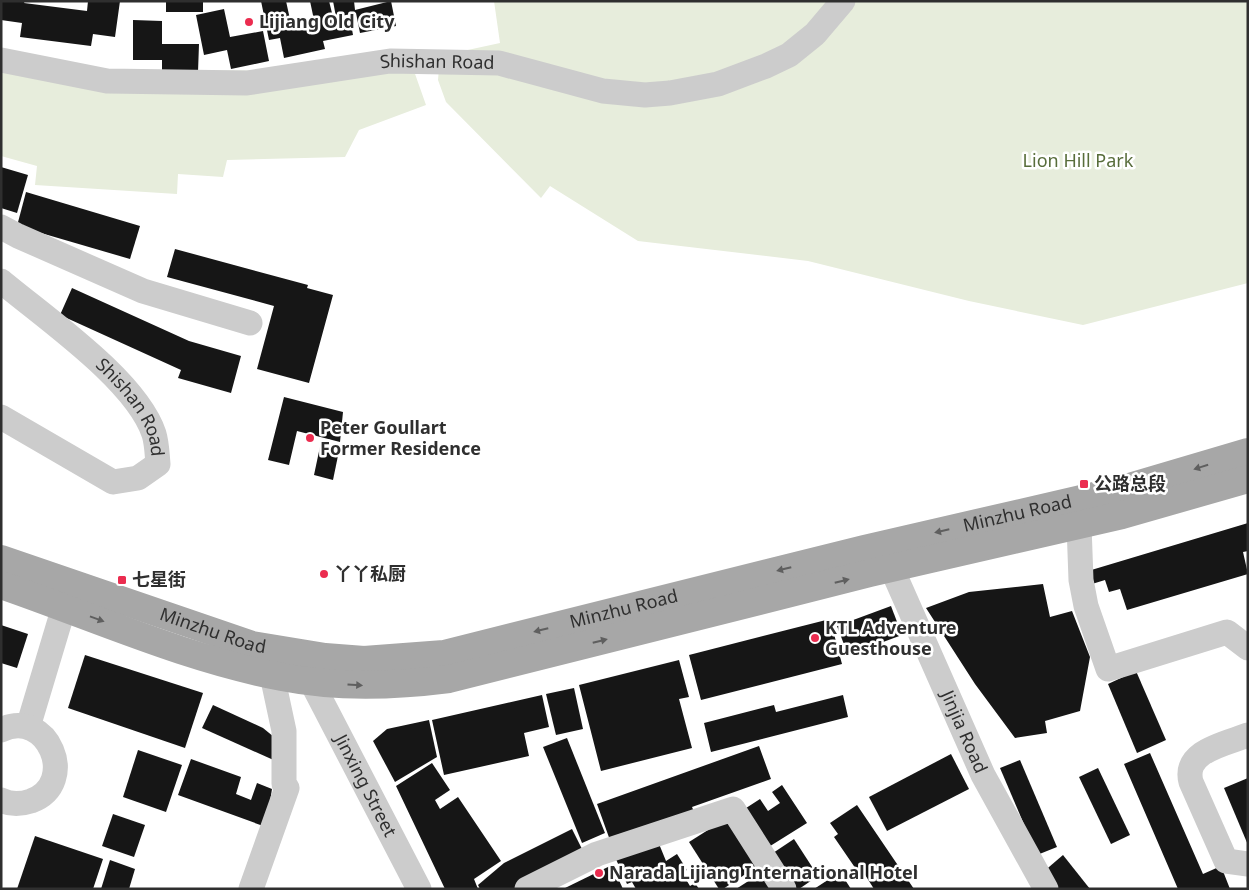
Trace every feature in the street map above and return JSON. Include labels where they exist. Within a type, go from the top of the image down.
[{"type":"main road","name":"Minzhu Road","points":[[1,559],[252,645],[324,658],[364,660],[405,658],[444,654],[864,549],[1116,490],[1248,452]]},
{"type":"main road","name":"Minzhu Road","points":[[1,585],[209,659],[272,675],[311,681],[373,685],[449,679],[892,569],[1079,525],[1182,499],[1248,479]]},
{"type":"street","name":"Shishan Road","points":[[1,60],[107,81],[247,84],[390,61],[499,63],[583,87],[624,94],[653,94],[694,90],[743,76],[790,55],[815,34],[843,1]]},
{"type":"street","points":[[1,227],[144,291],[250,323]]},
{"type":"street","name":"Shishan Road","points":[[1,281],[90,355],[128,393],[152,429],[157,445],[158,464],[138,478],[113,482],[1,418]]},
{"type":"street","points":[[1079,525],[1081,580],[1086,606],[1108,669],[1227,632],[1248,648]]},
{"type":"street","name":"Jinjia Road","points":[[892,569],[983,775],[1046,889]]},
{"type":"street","points":[[28,727],[64,607]]},
{"type":"street","points":[[251,889],[287,788],[284,784],[284,731],[272,675]]},
{"type":"street","name":"Jinxing Street","points":[[311,681],[418,889]]},
{"type":"street","points":[[1,730],[17,726],[28,727],[43,736],[53,749],[56,760],[54,777],[46,792],[36,799],[15,804],[1,800]]},
{"type":"street","points":[[1248,735],[1198,755],[1190,769],[1191,782],[1226,861],[1248,864]]},
{"type":"street","points":[[527,889],[597,854],[733,809],[784,889]]},
{"type":"green space","name":"Lion Hill Park","points":[[494,1],[1248,1],[1248,283],[1083,325],[969,301],[808,261],[638,241],[550,186],[541,198],[446,102],[438,80],[440,56],[500,43]]},
{"type":"green space","points":[[1,70],[414,71],[426,105],[359,130],[345,157],[227,160],[223,177],[178,174],[177,194],[35,185],[37,166],[1,156]]},
{"type":"building","points":[[1,1],[25,1],[24,3],[87,11],[88,1],[120,1],[115,37],[93,34],[91,46],[20,37],[22,23],[1,20]]},
{"type":"building","points":[[166,1],[203,1],[203,12],[166,12]]},
{"type":"building","points":[[261,1],[286,1],[291,24],[314,20],[310,1],[329,1],[334,21],[350,18],[353,35],[323,41],[325,49],[284,58],[280,38],[269,40]]},
{"type":"building","points":[[333,1],[354,1],[355,10],[391,1],[396,26],[360,33],[356,13],[336,17]]},
{"type":"building","points":[[224,9],[230,37],[263,31],[269,61],[231,69],[227,50],[204,55],[196,15]]},
{"type":"building","points":[[133,20],[162,21],[162,44],[199,44],[198,72],[162,72],[162,60],[133,60]]},
{"type":"building","points":[[1,167],[28,175],[17,213],[1,208]]},
{"type":"building","points":[[26,192],[140,226],[130,259],[17,226]]},
{"type":"building","points":[[175,249],[308,285],[307,288],[333,295],[309,383],[257,369],[274,306],[167,277]]},
{"type":"building","points":[[72,288],[189,341],[241,356],[231,393],[178,378],[181,370],[60,315]]},
{"type":"building","points":[[284,397],[343,412],[340,442],[297,431],[289,465],[268,460]]},
{"type":"building","points":[[321,442],[340,446],[333,480],[314,475]]},
{"type":"building","points":[[1248,523],[1248,551],[1243,552],[1248,574],[1127,610],[1120,589],[1109,592],[1105,580],[1092,584],[1088,571]]},
{"type":"building","points":[[1043,584],[1050,617],[1072,611],[1090,657],[1080,711],[1045,721],[1047,733],[1015,738],[975,684],[926,608],[969,592]]},
{"type":"building","points":[[891,606],[902,635],[848,655],[837,626]]},
{"type":"building","points":[[830,619],[842,664],[701,700],[689,655]]},
{"type":"building","points":[[1,625],[28,634],[17,668],[1,663]]},
{"type":"building","points":[[85,655],[203,693],[185,748],[68,708]]},
{"type":"building","points":[[679,660],[689,697],[679,699],[692,748],[601,771],[579,685]]},
{"type":"building","points":[[1136,671],[1166,740],[1137,753],[1108,684]]},
{"type":"building","points":[[574,688],[583,729],[556,735],[546,694]]},
{"type":"building","points":[[542,695],[549,727],[524,733],[529,756],[444,775],[432,720]]},
{"type":"building","points":[[843,695],[848,717],[711,752],[704,723],[774,705],[776,712]]},
{"type":"building","points":[[213,705],[263,728],[274,737],[278,762],[202,728]]},
{"type":"building","points":[[429,720],[437,757],[395,782],[373,741],[387,729]]},
{"type":"building","points":[[567,738],[605,833],[582,843],[543,747]]},
{"type":"building","points":[[759,746],[771,779],[692,807],[695,814],[611,843],[597,804]]},
{"type":"building","points":[[138,750],[182,765],[166,812],[123,797]]},
{"type":"building","points":[[1150,753],[1203,874],[1221,866],[1230,889],[1178,889],[1124,764]]},
{"type":"building","points":[[951,754],[969,789],[887,831],[869,797]]},
{"type":"building","points":[[191,759],[241,777],[236,794],[251,800],[257,783],[272,789],[266,827],[178,795]]},
{"type":"building","points":[[1020,760],[1057,847],[1037,855],[1000,768]]},
{"type":"building","points":[[432,763],[450,790],[435,800],[440,809],[458,797],[501,861],[474,879],[478,889],[445,889],[396,786]]},
{"type":"building","points":[[1098,768],[1130,835],[1111,844],[1079,777]]},
{"type":"building","points":[[1248,778],[1248,845],[1224,788]]},
{"type":"building","points":[[782,785],[807,823],[767,848],[743,810],[760,799],[768,811],[780,803],[772,792]]},
{"type":"building","points":[[857,805],[914,889],[874,889],[862,870],[858,872],[834,837],[838,834],[830,823]]},
{"type":"building","points":[[113,814],[145,825],[134,857],[102,846]]},
{"type":"building","points":[[727,818],[758,866],[723,889],[719,889],[689,842]]},
{"type":"building","points":[[572,829],[587,859],[528,889],[480,889],[478,885],[504,863]]},
{"type":"building","points":[[35,836],[103,859],[93,889],[17,889]]},
{"type":"building","points":[[657,839],[666,861],[677,854],[687,870],[682,873],[690,886],[695,883],[699,889],[636,889],[632,882],[627,884],[615,857]]},
{"type":"building","points":[[794,839],[818,876],[799,889],[796,889],[773,853]]},
{"type":"building","points":[[1063,855],[1090,889],[1055,889],[1042,873]]},
{"type":"building","points":[[110,860],[135,869],[129,889],[101,889]]},
{"type":"building","points":[[612,865],[623,889],[563,889]]},
{"type":"building","points":[[840,872],[851,889],[814,889]]},
{"type":"building","points":[[761,873],[772,889],[736,889]]},
{"type":"place","name":"Lijiang Old City","points":[[249,22]]},
{"type":"place","name":"Peter Goullart Former Residence","points":[[310,438]]},
{"type":"place","name":"公路总段","points":[[1084,484]]},
{"type":"place","name":"丫丫私厨","points":[[324,574]]},
{"type":"place","name":"七星街","points":[[122,580]]},
{"type":"place","name":"KTL Adventure Guesthouse","points":[[815,638]]},
{"type":"place","name":"Narada Lijiang International Hotel","points":[[599,873]]}]
